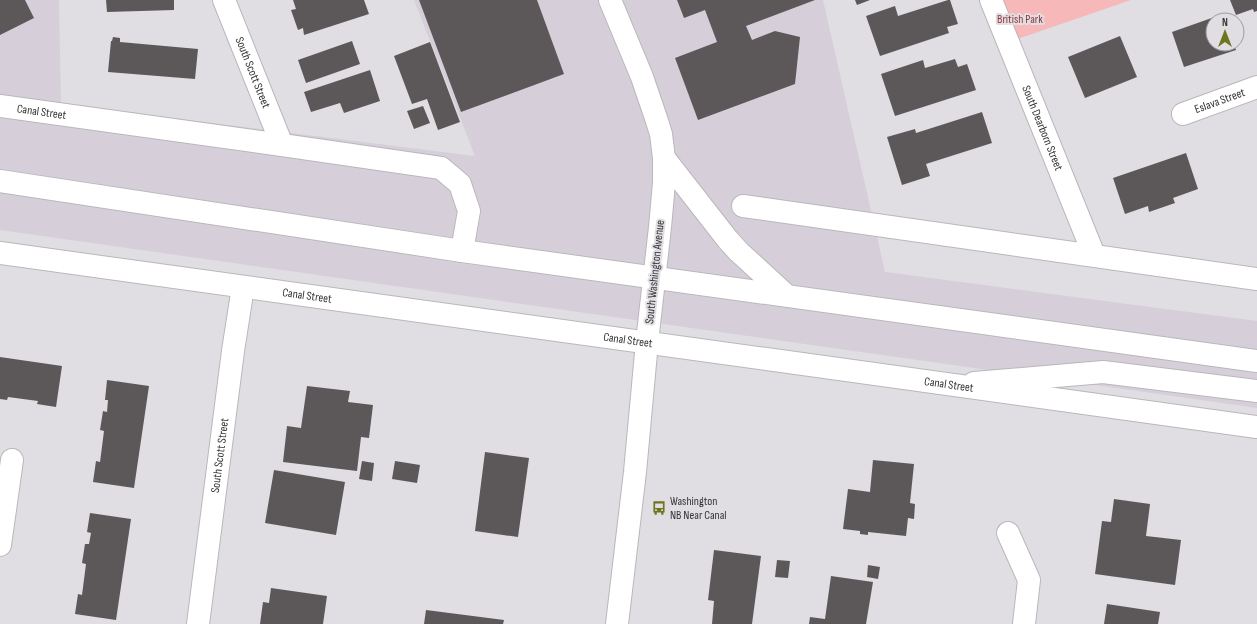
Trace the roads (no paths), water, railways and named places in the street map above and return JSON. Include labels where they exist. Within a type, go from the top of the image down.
[{"type":"street","name":"South Scott Street","points":[[224,0],[282,145]]},
{"type":"street","name":"South Washington Avenue","points":[[610,0],[642,77],[661,134],[664,158],[662,204],[655,278],[647,342],[635,472],[617,624]]},
{"type":"street","name":"South Dearborn Street","points":[[991,0],[1094,255]]},
{"type":"street","name":"Eslava Street","points":[[1183,114],[1257,87]]},
{"type":"street","name":"Canal Street","points":[[0,106],[441,168],[460,184],[469,211],[462,251]]},
{"type":"street","points":[[664,158],[728,240],[786,295]]},
{"type":"street","points":[[0,181],[462,251],[1257,361]]},
{"type":"street","points":[[743,206],[1257,279]]},
{"type":"street","name":"Canal Street","points":[[0,253],[1257,427]]},
{"type":"street","name":"South Scott Street","points":[[198,624],[233,351],[243,287]]},
{"type":"street","points":[[956,385],[1103,372],[1257,391]]},
{"type":"street","points":[[0,545],[12,460]]},
{"type":"street","points":[[1008,533],[1030,580],[1024,624]]},
{"type":"place","name":"Washington NB Near Canal","points":[[659,508]]},
{"type":"park label","name":"British Park","points":[[1020,19]]}]
